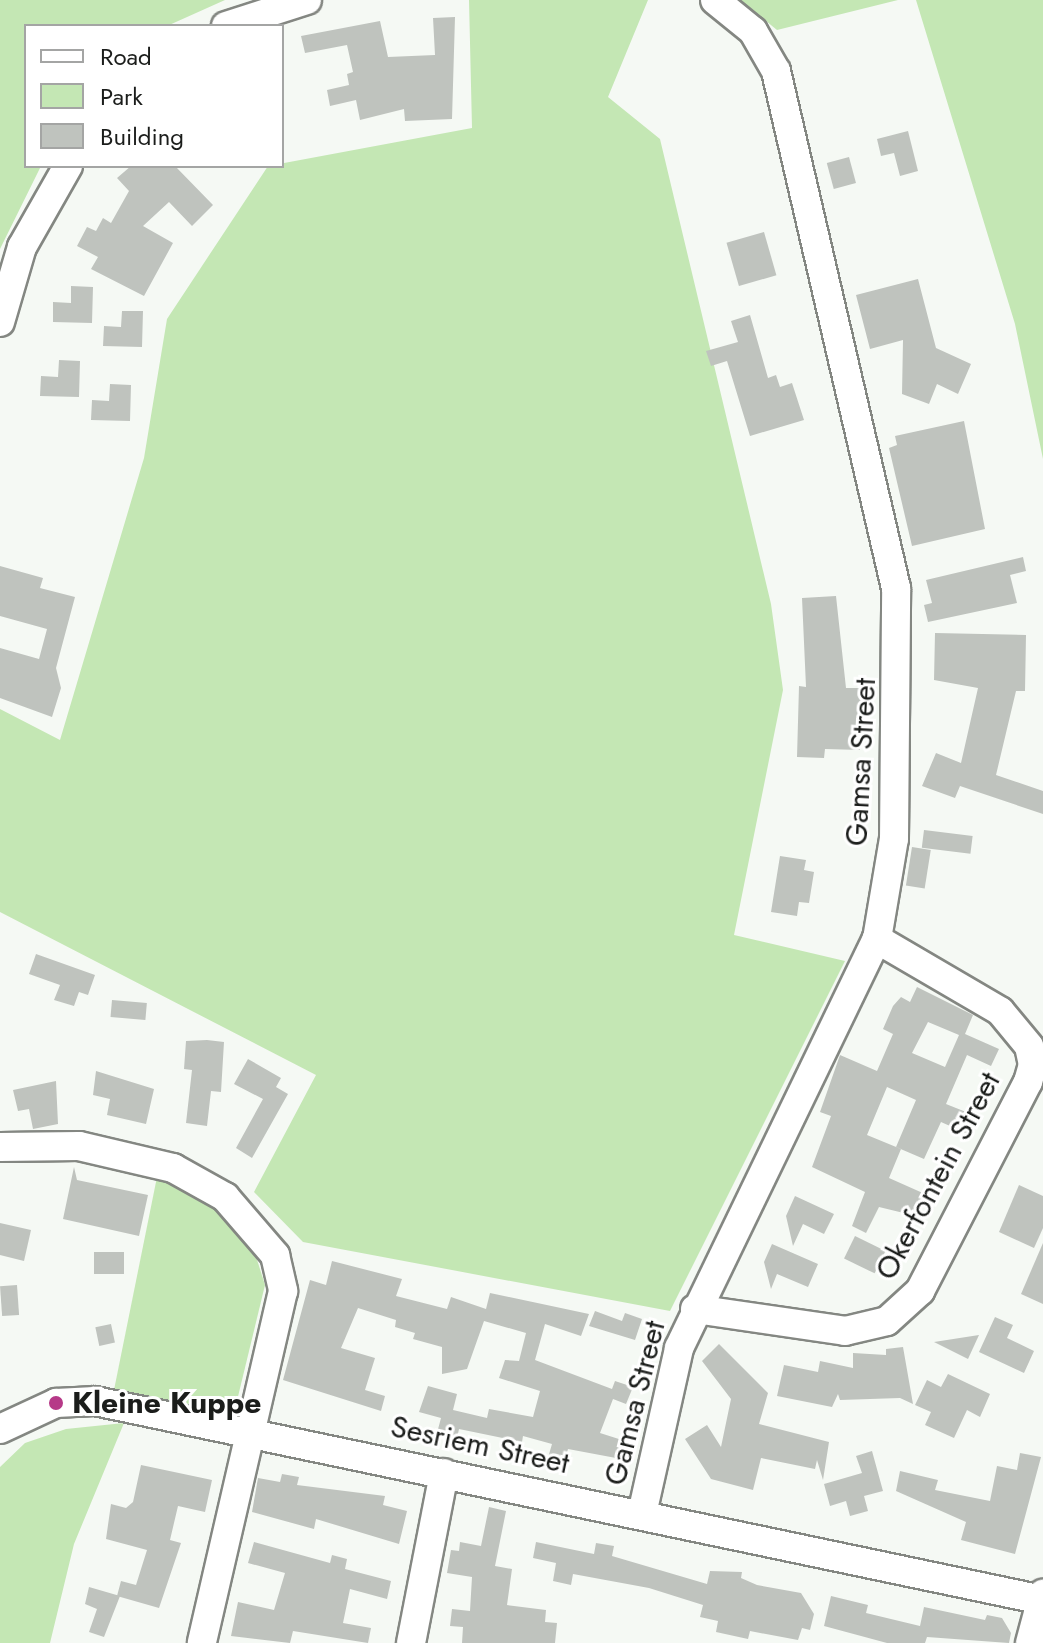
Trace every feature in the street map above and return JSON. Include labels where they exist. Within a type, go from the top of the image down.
[{"type":"street","points":[[232,24],[307,0]]},
{"type":"street","name":"Gamsa Street","points":[[642,1514],[679,1348],[695,1309],[877,939],[894,839],[896,588],[776,71],[753,31],[715,0]]},
{"type":"street","points":[[0,322],[22,247],[67,168]]},
{"type":"street","name":"Okerfontein Street","points":[[695,1309],[845,1331],[887,1321],[920,1291],[1028,1082],[1033,1065],[1029,1046],[1009,1018],[877,939]]},
{"type":"street","points":[[0,1147],[79,1146],[173,1168],[225,1197],[257,1228],[275,1255],[283,1291],[248,1431],[202,1643]]},
{"type":"street","name":"Sesriem Street","points":[[0,1429],[56,1403],[95,1401],[1043,1598]]},
{"type":"street","points":[[411,1643],[444,1473]]},
{"type":"street","points":[[1030,1643],[1043,1598]]},
{"type":"green space","points":[[0,0],[225,0],[171,24],[24,24],[24,168],[40,168],[0,249]]},
{"type":"green space","points":[[469,0],[648,0],[608,97],[660,139],[771,604],[783,690],[734,935],[845,961],[670,1311],[303,1242],[254,1192],[316,1075],[0,912],[0,709],[60,740],[144,458],[167,319],[267,168],[284,168],[284,163],[472,128]]},
{"type":"green space","points":[[740,0],[898,0],[777,30]]},
{"type":"green space","points":[[916,0],[1043,0],[1043,459],[1015,324]]},
{"type":"green space","points":[[157,1177],[210,1205],[253,1247],[265,1285],[234,1413],[114,1390]]},
{"type":"green space","points":[[124,1423],[74,1544],[50,1643],[0,1643],[0,1467],[25,1443],[66,1429]]},
{"type":"building","points":[[455,17],[452,119],[405,121],[404,109],[360,120],[356,100],[330,106],[327,90],[349,85],[347,74],[353,72],[347,45],[305,53],[301,36],[380,21],[388,57],[435,55],[433,18]]},
{"type":"building","points":[[908,131],[918,171],[900,176],[894,153],[881,156],[877,139]]},
{"type":"building","points":[[849,157],[856,183],[834,189],[827,163]]},
{"type":"building","points":[[129,168],[177,168],[213,205],[192,226],[169,202],[143,226],[173,243],[144,296],[91,269],[98,257],[77,246],[87,227],[96,231],[103,218],[111,223],[129,191],[117,178]]},
{"type":"building","points":[[764,232],[776,275],[739,286],[727,243]]},
{"type":"building","points":[[918,279],[936,348],[971,364],[958,394],[937,384],[929,404],[902,394],[903,340],[870,349],[856,295]]},
{"type":"building","points":[[71,286],[93,287],[92,323],[53,322],[53,302],[71,303]]},
{"type":"building","points":[[122,311],[143,311],[142,347],[103,346],[104,326],[121,327]]},
{"type":"building","points":[[750,315],[768,378],[776,375],[780,387],[792,383],[804,420],[750,436],[727,361],[711,366],[706,351],[738,342],[731,321]]},
{"type":"building","points":[[59,360],[80,361],[79,397],[40,396],[41,376],[58,377]]},
{"type":"building","points":[[110,384],[131,385],[130,421],[91,420],[92,400],[109,401]]},
{"type":"building","points":[[964,421],[985,529],[912,546],[889,448],[897,445],[895,436]]},
{"type":"building","points":[[1023,557],[1026,571],[1010,575],[1017,603],[928,622],[924,605],[932,603],[926,580]]},
{"type":"building","points":[[0,566],[43,578],[40,588],[75,597],[56,668],[61,688],[52,717],[0,698],[0,648],[39,659],[47,629],[0,616]]},
{"type":"building","points":[[836,596],[846,688],[869,688],[868,714],[861,714],[860,750],[825,749],[824,758],[797,757],[799,686],[806,687],[802,598]]},
{"type":"building","points":[[935,633],[1026,635],[1025,691],[1016,691],[996,775],[1043,791],[1043,814],[960,786],[955,798],[922,786],[936,753],[961,763],[978,688],[934,680]]},
{"type":"building","points":[[924,830],[973,836],[970,854],[922,848]]},
{"type":"building","points":[[912,847],[931,850],[925,888],[906,886]]},
{"type":"building","points":[[780,856],[806,860],[804,870],[814,872],[809,903],[799,902],[797,916],[771,912]]},
{"type":"building","points":[[36,954],[95,975],[88,995],[79,992],[74,1006],[54,1000],[60,985],[29,974]]},
{"type":"building","points":[[917,987],[973,1015],[965,1034],[999,1049],[991,1066],[967,1055],[946,1104],[976,1116],[968,1134],[941,1122],[924,1159],[901,1149],[889,1178],[925,1194],[916,1216],[879,1207],[866,1233],[852,1226],[865,1192],[812,1167],[831,1116],[820,1112],[840,1055],[877,1071],[893,1034],[883,1029],[893,1006],[901,997],[910,1002]],"holes":[[[928,1022],[959,1035],[945,1067],[912,1053]],[[887,1087],[916,1100],[896,1147],[867,1135]]]},
{"type":"building","points":[[112,1000],[147,1003],[145,1020],[111,1017]]},
{"type":"building","points":[[186,1041],[224,1042],[221,1092],[211,1091],[207,1126],[186,1123],[192,1070],[184,1069]]},
{"type":"building","points":[[248,1059],[281,1078],[276,1087],[288,1094],[252,1158],[236,1148],[263,1099],[234,1084]]},
{"type":"building","points":[[96,1071],[154,1089],[146,1124],[107,1115],[110,1099],[93,1095]]},
{"type":"building","points":[[56,1081],[58,1124],[33,1129],[29,1109],[18,1111],[13,1090]]},
{"type":"building","points":[[74,1167],[77,1180],[148,1195],[139,1236],[63,1219]]},
{"type":"building","points":[[1019,1185],[1043,1196],[1043,1228],[1034,1248],[999,1232]]},
{"type":"building","points":[[795,1196],[834,1214],[824,1234],[803,1224],[793,1246],[786,1216]]},
{"type":"building","points":[[0,1223],[31,1230],[24,1261],[0,1255]]},
{"type":"building","points":[[855,1236],[886,1251],[875,1273],[844,1258]]},
{"type":"building","points":[[1043,1243],[1043,1304],[1021,1294]]},
{"type":"building","points":[[772,1244],[818,1264],[808,1287],[777,1274],[771,1289],[764,1262]]},
{"type":"building","points":[[94,1252],[124,1252],[124,1274],[94,1274]]},
{"type":"building","points":[[332,1261],[402,1279],[396,1296],[447,1309],[451,1297],[486,1309],[490,1293],[589,1314],[581,1336],[545,1324],[535,1360],[612,1389],[615,1381],[633,1387],[626,1404],[613,1399],[600,1433],[622,1440],[616,1458],[568,1449],[563,1465],[547,1461],[552,1444],[523,1436],[522,1442],[459,1429],[457,1438],[437,1433],[441,1418],[419,1412],[428,1386],[457,1394],[453,1410],[487,1418],[489,1409],[533,1417],[540,1391],[499,1378],[505,1360],[519,1361],[526,1333],[484,1321],[467,1369],[442,1374],[442,1347],[413,1339],[415,1333],[395,1327],[396,1320],[358,1308],[341,1348],[375,1358],[365,1390],[385,1396],[381,1411],[283,1380],[310,1280],[326,1285]]},
{"type":"building","points":[[17,1285],[19,1315],[2,1316],[0,1286]]},
{"type":"building","points":[[595,1311],[622,1321],[625,1313],[642,1319],[635,1340],[589,1326]]},
{"type":"building","points":[[995,1317],[1013,1325],[1007,1338],[1034,1351],[1024,1373],[979,1352]]},
{"type":"building","points":[[111,1324],[115,1343],[99,1346],[95,1327]]},
{"type":"building","points":[[979,1335],[968,1359],[934,1342]]},
{"type":"building","points":[[719,1344],[768,1393],[759,1424],[829,1442],[823,1480],[817,1460],[815,1469],[761,1458],[753,1490],[711,1479],[685,1439],[707,1425],[721,1447],[731,1399],[702,1361]]},
{"type":"building","points":[[903,1347],[913,1404],[900,1398],[840,1400],[838,1394],[832,1407],[777,1396],[784,1365],[818,1372],[820,1361],[853,1368],[853,1353],[886,1355],[886,1349]]},
{"type":"building","points":[[948,1374],[990,1394],[980,1417],[967,1410],[954,1438],[925,1425],[931,1412],[915,1405],[927,1380],[941,1387]]},
{"type":"building","points":[[872,1451],[883,1491],[864,1496],[868,1511],[850,1516],[846,1501],[830,1506],[824,1484],[862,1473],[856,1456]]},
{"type":"building","points":[[1020,1453],[1041,1457],[1015,1554],[961,1540],[966,1522],[896,1491],[900,1471],[938,1480],[935,1490],[990,1501],[997,1466],[1017,1470]]},
{"type":"building","points":[[141,1465],[212,1480],[205,1512],[178,1506],[170,1540],[181,1543],[159,1608],[117,1596],[121,1581],[136,1585],[147,1550],[106,1539],[111,1504],[126,1508],[133,1502]]},
{"type":"building","points":[[282,1474],[299,1477],[297,1485],[385,1496],[383,1505],[407,1511],[399,1544],[316,1519],[314,1529],[252,1512],[258,1478],[280,1482]]},
{"type":"building","points":[[489,1507],[506,1511],[495,1566],[512,1569],[507,1605],[546,1610],[545,1622],[557,1623],[555,1643],[462,1643],[463,1627],[450,1626],[452,1609],[470,1611],[472,1577],[447,1573],[451,1550],[459,1551],[460,1542],[481,1546]]},
{"type":"building","points":[[254,1542],[330,1563],[332,1555],[347,1559],[345,1569],[391,1581],[387,1599],[350,1589],[343,1623],[371,1628],[368,1643],[293,1631],[290,1643],[231,1636],[238,1602],[274,1610],[285,1573],[248,1563]]},
{"type":"building","points":[[536,1542],[594,1554],[596,1543],[614,1546],[612,1556],[707,1584],[710,1571],[742,1572],[741,1578],[757,1585],[801,1593],[814,1614],[810,1630],[802,1628],[798,1640],[750,1631],[748,1639],[716,1632],[718,1621],[700,1617],[703,1605],[649,1588],[573,1574],[571,1585],[553,1581],[556,1563],[533,1558]]},
{"type":"building","points":[[89,1587],[120,1596],[104,1637],[89,1632],[97,1609],[85,1604]]},
{"type":"building","points":[[831,1596],[868,1605],[866,1613],[920,1626],[924,1607],[985,1620],[987,1615],[1002,1618],[1011,1633],[1009,1643],[927,1637],[925,1643],[887,1643],[824,1626]]},
{"type":"place","name":"Kleine Kuppe","points":[[56,1403]]}]
